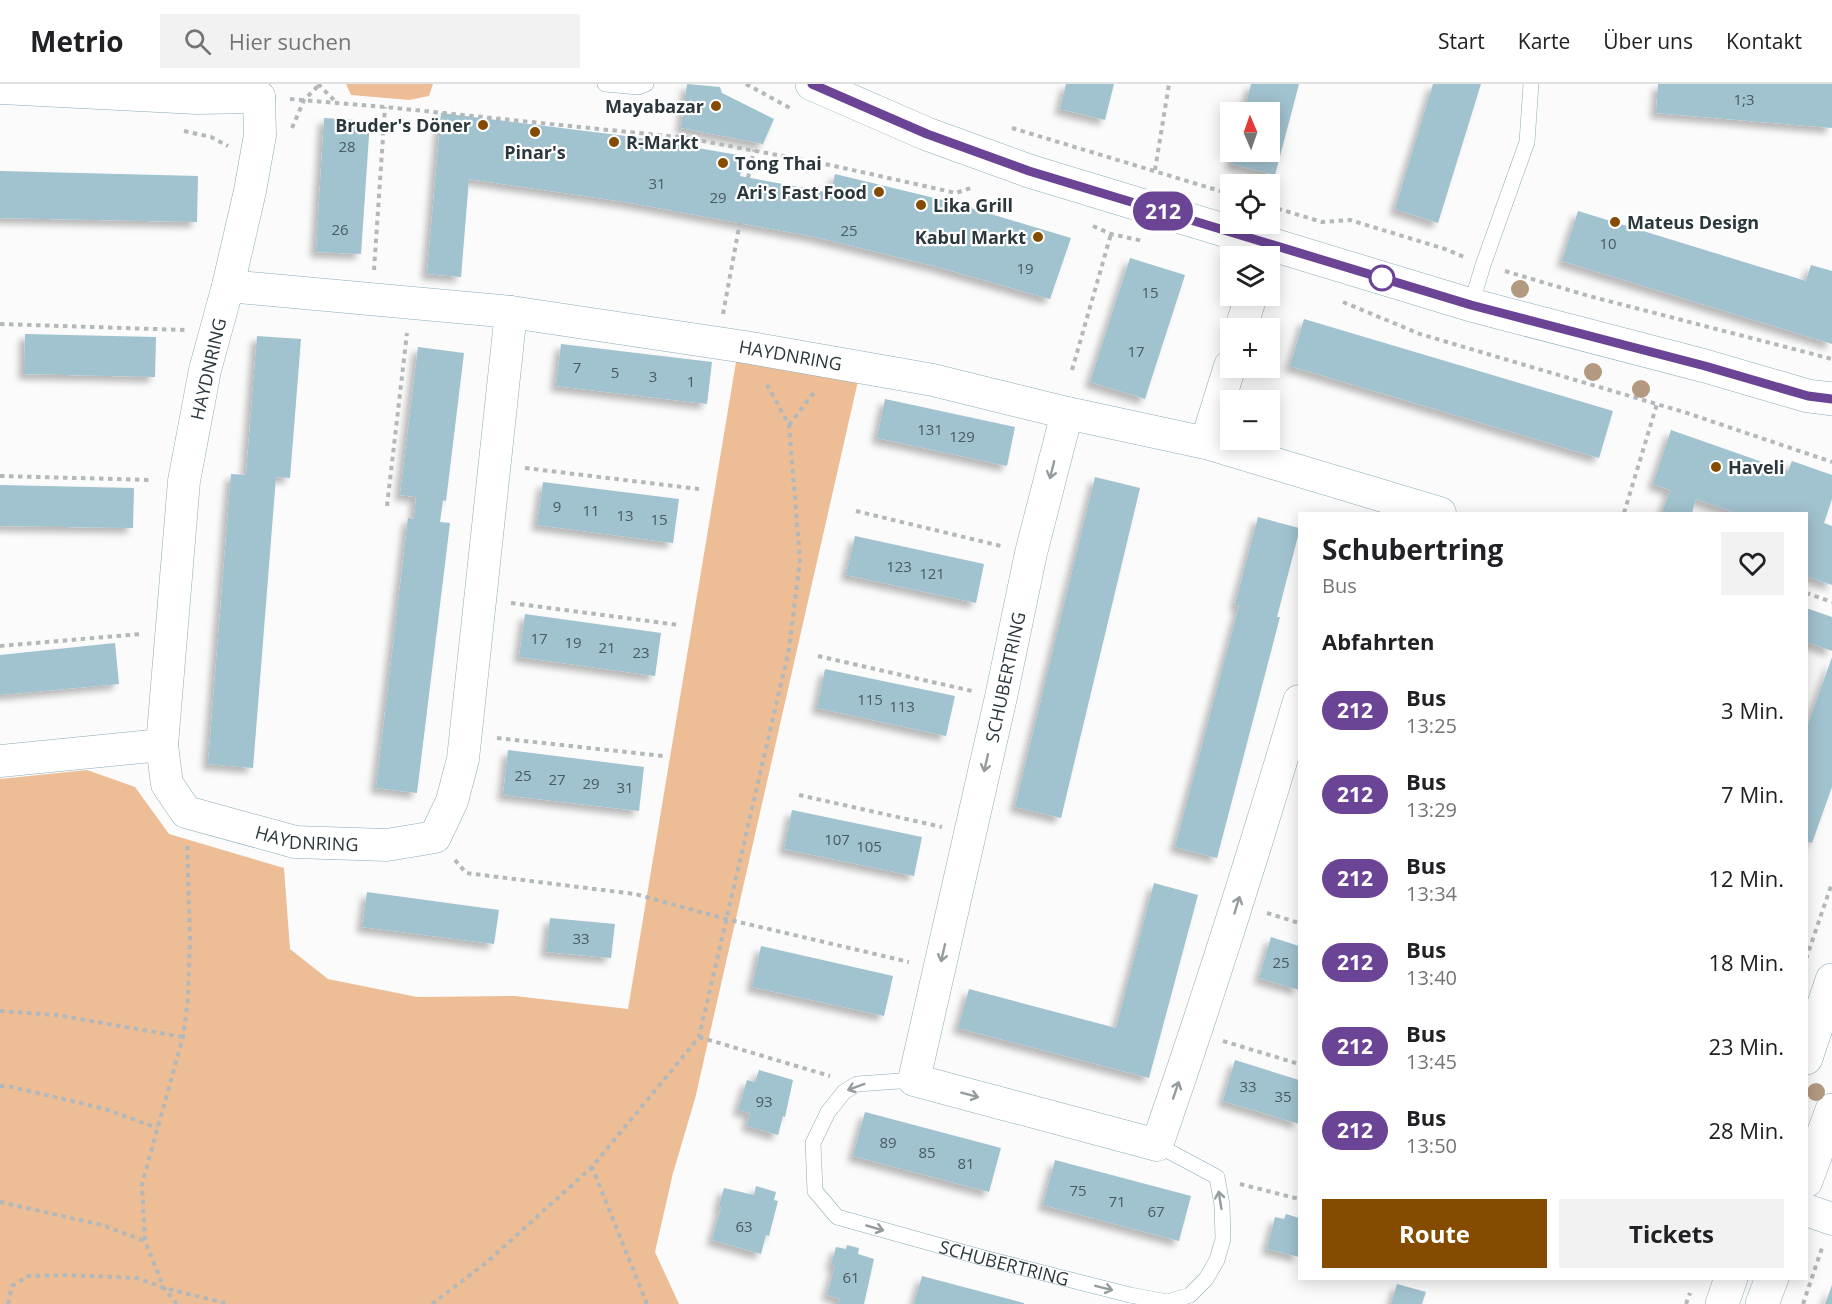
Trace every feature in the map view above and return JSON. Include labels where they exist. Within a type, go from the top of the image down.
[{"type":"street","points":[[812,84],[927,134],[1252,246]]},
{"type":"street","points":[[0,88],[197,98],[270,91]]},
{"type":"street","name":"HAYDNRING","points":[[270,91],[228,286],[205,370],[183,481],[162,745],[167,784],[186,812],[295,842],[387,845],[435,837]]},
{"type":"street","points":[[1280,254],[1705,366],[1824,402]]},
{"type":"street","name":"HAYDNRING","points":[[228,286],[511,312],[745,347],[933,380],[1067,413]]},
{"type":"street","points":[[435,837],[452,801],[463,759],[511,312]]},
{"type":"street","points":[[1206,444],[1226,378]]},
{"type":"street","points":[[1067,413],[1206,444],[1355,501],[1433,512]]},
{"type":"street","name":"SCHUBERTRING","points":[[914,1080],[1001,697],[1030,553],[1067,413]]},
{"type":"street","points":[[914,1080],[1157,1145],[1196,1034],[1298,704]]},
{"type":"street","points":[[0,761],[162,745]]},
{"type":"street","points":[[1808,1052],[1832,980]]},
{"type":"street","points":[[1808,1176],[1832,1110]]},
{"type":"street","points":[[1808,1211],[1832,1219]]},
{"type":"street","points":[[1722,1304],[1730,1280]]},
{"type":"street","points":[[1762,1304],[1771,1280]]},
{"type":"lane","points":[[605,84],[638,87],[646,84]]},
{"type":"lane","points":[[1471,305],[1527,142],[1532,84]]},
{"type":"lane","points":[[857,1084],[914,1080]]},
{"type":"lane","name":"SCHUBERTRING","points":[[857,1084],[844,1092],[828,1112],[813,1143],[815,1191],[837,1217],[984,1258],[1130,1295],[1168,1302],[1190,1295],[1206,1279],[1217,1260],[1223,1239],[1222,1205],[1216,1177]]},
{"type":"lane","points":[[1157,1145],[1216,1177]]},
{"type":"path","points":[[318,84],[336,103]]},
{"type":"path","points":[[1155,170],[1169,84]]},
{"type":"path","points":[[270,91],[336,103],[385,106],[687,138],[956,193],[974,187]]},
{"type":"path","points":[[373,300],[385,106]]},
{"type":"path","points":[[1006,126],[1220,191]]},
{"type":"path","points":[[748,178],[753,150]]},
{"type":"path","points":[[1280,209],[1322,222],[1350,220],[1445,249],[1483,265],[1589,296],[1832,359]]},
{"type":"path","points":[[432,1304],[487,1262],[592,1167],[699,1037],[789,649],[800,560],[789,425],[745,347],[720,329],[740,222]]},
{"type":"path","points":[[1072,370],[1112,234]]},
{"type":"path","points":[[1342,302],[1420,334],[1657,404],[1832,462]]},
{"type":"path","points":[[387,506],[411,303]]},
{"type":"path","points":[[0,324],[216,331]]},
{"type":"path","points":[[789,425],[838,362]]},
{"type":"path","points":[[1624,512],[1657,404]]},
{"type":"path","points":[[495,465],[699,489]]},
{"type":"path","points":[[0,476],[183,481]]},
{"type":"path","points":[[856,511],[1030,553]]},
{"type":"path","points":[[1808,594],[1832,602]]},
{"type":"path","points":[[480,599],[679,626]]},
{"type":"path","points":[[0,646],[171,631]]},
{"type":"path","points":[[818,656],[1001,697]]},
{"type":"path","points":[[466,735],[663,756]]},
{"type":"path","points":[[799,795],[970,833]]},
{"type":"path","points":[[177,1304],[164,1288],[145,1241],[142,1184],[183,1037],[188,998],[186,812]]},
{"type":"path","points":[[435,837],[466,873],[635,894],[726,919],[939,969]]},
{"type":"path","points":[[1808,954],[1832,883]]},
{"type":"path","points":[[0,1011],[57,1015],[183,1037]]},
{"type":"path","points":[[1196,1034],[1298,1064]]},
{"type":"path","points":[[699,1037],[857,1084]]},
{"type":"path","points":[[0,1086],[105,1109],[158,1128]]},
{"type":"path","points":[[592,1167],[647,1304]]},
{"type":"path","points":[[1216,1177],[1298,1199]]},
{"type":"path","points":[[0,1202],[102,1225],[145,1241]]},
{"type":"path","points":[[1803,1304],[1832,1219]]},
{"type":"path","points":[[8,1304],[12,1286],[28,1276],[64,1275],[137,1278],[164,1288],[229,1304]]},
{"type":"path","points":[[642,1304],[643,1297]]},
{"type":"shaded area","points":[[346,84],[433,84],[429,96],[409,100],[351,95]]},
{"type":"shaded area","points":[[737,356],[858,381],[695,1099],[673,1173],[655,1252],[679,1304],[0,1304],[0,779],[87,770],[135,787],[169,834],[284,868],[290,949],[328,979],[417,997],[515,996],[628,1009]]},
{"type":"building","name":"Mayabazar","points":[[687,84],[720,87],[722,93],[774,119],[763,144],[681,128]]},
{"type":"building","points":[[1066,84],[1114,84],[1105,120],[1060,109]]},
{"type":"building","points":[[1251,84],[1299,84],[1280,156],[1280,102],[1246,102]]},
{"type":"building","points":[[1433,84],[1481,84],[1438,223],[1395,209]]},
{"type":"building","points":[[1658,84],[1832,84],[1832,128],[1656,113]]},
{"type":"building","points":[[441,113],[634,137],[744,156],[740,176],[831,193],[835,174],[951,202],[1071,238],[1050,299],[934,266],[815,237],[625,202],[469,179],[461,277],[427,274]]},
{"type":"building","points":[[324,118],[370,121],[361,254],[316,252]]},
{"type":"building","points":[[1232,162],[1278,162],[1275,174],[1231,164]]},
{"type":"building","points":[[0,171],[198,176],[197,222],[0,218]]},
{"type":"building","points":[[1578,211],[1806,281],[1811,265],[1832,271],[1832,344],[1562,261]]},
{"type":"building","points":[[1130,258],[1185,275],[1145,399],[1090,382]]},
{"type":"building","points":[[1304,319],[1613,411],[1599,458],[1290,366]]},
{"type":"building","points":[[25,334],[156,337],[155,377],[24,374]]},
{"type":"building","points":[[257,336],[301,339],[290,478],[276,477],[253,768],[208,764],[231,474],[246,475]]},
{"type":"building","points":[[561,344],[712,362],[707,404],[556,386]]},
{"type":"building","points":[[418,347],[464,353],[446,501],[443,500],[440,522],[450,523],[417,793],[376,788],[408,518],[414,519],[416,497],[400,495]]},
{"type":"building","points":[[885,399],[1015,427],[1007,466],[877,438]]},
{"type":"building","points":[[1671,430],[1788,471],[1792,461],[1832,475],[1832,499],[1824,523],[1832,526],[1832,585],[1808,577],[1808,512],[1733,512],[1696,499],[1692,512],[1662,512],[1670,490],[1653,484]]},
{"type":"building","points":[[1095,477],[1140,488],[1061,818],[1015,807]]},
{"type":"building","points":[[543,482],[679,499],[673,543],[537,525]]},
{"type":"building","points":[[0,485],[134,488],[133,528],[0,526]]},
{"type":"building","points":[[1258,517],[1298,528],[1298,536],[1277,617],[1280,617],[1217,858],[1175,847],[1239,606],[1235,605]]},
{"type":"building","points":[[855,536],[984,564],[976,603],[846,575]]},
{"type":"building","points":[[1808,609],[1832,617],[1832,651],[1808,643]]},
{"type":"building","points":[[525,614],[661,633],[655,676],[519,657]]},
{"type":"building","points":[[115,643],[119,684],[0,695],[0,655]]},
{"type":"building","points":[[1832,657],[1832,787],[1812,843],[1808,842],[1808,724]]},
{"type":"building","points":[[825,669],[955,696],[946,736],[817,708]]},
{"type":"building","points":[[508,750],[644,767],[639,811],[503,795]]},
{"type":"building","points":[[792,810],[922,837],[914,876],[784,849]]},
{"type":"building","points":[[1154,883],[1198,895],[1149,1078],[958,1028],[969,989],[1116,1028]]},
{"type":"building","points":[[367,892],[499,910],[494,944],[362,927]]},
{"type":"building","points":[[550,918],[615,924],[611,958],[546,952]]},
{"type":"building","points":[[1271,937],[1298,946],[1298,990],[1259,978]]},
{"type":"building","points":[[761,946],[893,976],[884,1016],[752,987]]},
{"type":"building","points":[[1235,1060],[1298,1080],[1298,1124],[1223,1101]]},
{"type":"building","points":[[759,1070],[793,1080],[785,1117],[783,1116],[778,1135],[747,1126],[750,1113],[738,1110],[747,1080],[755,1082]]},
{"type":"building","points":[[865,1112],[1001,1148],[989,1192],[853,1156]]},
{"type":"building","points":[[1055,1160],[1191,1196],[1179,1241],[1043,1205]]},
{"type":"building","points":[[756,1186],[776,1192],[774,1200],[778,1201],[769,1236],[766,1235],[761,1254],[712,1240],[724,1188],[754,1195]]},
{"type":"building","points":[[1286,1214],[1298,1218],[1298,1257],[1267,1249],[1275,1217],[1284,1219]]},
{"type":"building","points":[[847,1245],[859,1248],[858,1254],[874,1259],[864,1304],[838,1304],[840,1299],[827,1295],[835,1266],[831,1265],[836,1247],[846,1249]]},
{"type":"building","points":[[922,1276],[1024,1303],[1024,1304],[914,1304]]},
{"type":"building","points":[[1397,1284],[1426,1292],[1422,1304],[1391,1304]]},
{"type":"building","points":[[1832,1285],[1832,1304],[1825,1304]]},
{"type":"bus line","name":"212","points":[[812,84],[927,134],[1029,171],[1471,305],[1705,366],[1808,396],[1832,399]]},
{"type":"place","name":"Mayabazar","points":[[716,106]]},
{"type":"place","name":"Bruder's Döner","points":[[483,125]]},
{"type":"place","name":"Pinar's","points":[[535,132]]},
{"type":"place","name":"R-Markt","points":[[614,142]]},
{"type":"place","name":"Tong Thai","points":[[723,163]]},
{"type":"place","name":"Ari's Fast Food","points":[[879,192]]},
{"type":"place","name":"Lika Grill","points":[[921,205]]},
{"type":"place","name":"Mateus Design","points":[[1615,222]]},
{"type":"place","name":"Kabul Markt","points":[[1038,237]]},
{"type":"place","name":"Haveli","points":[[1716,467]]}]
